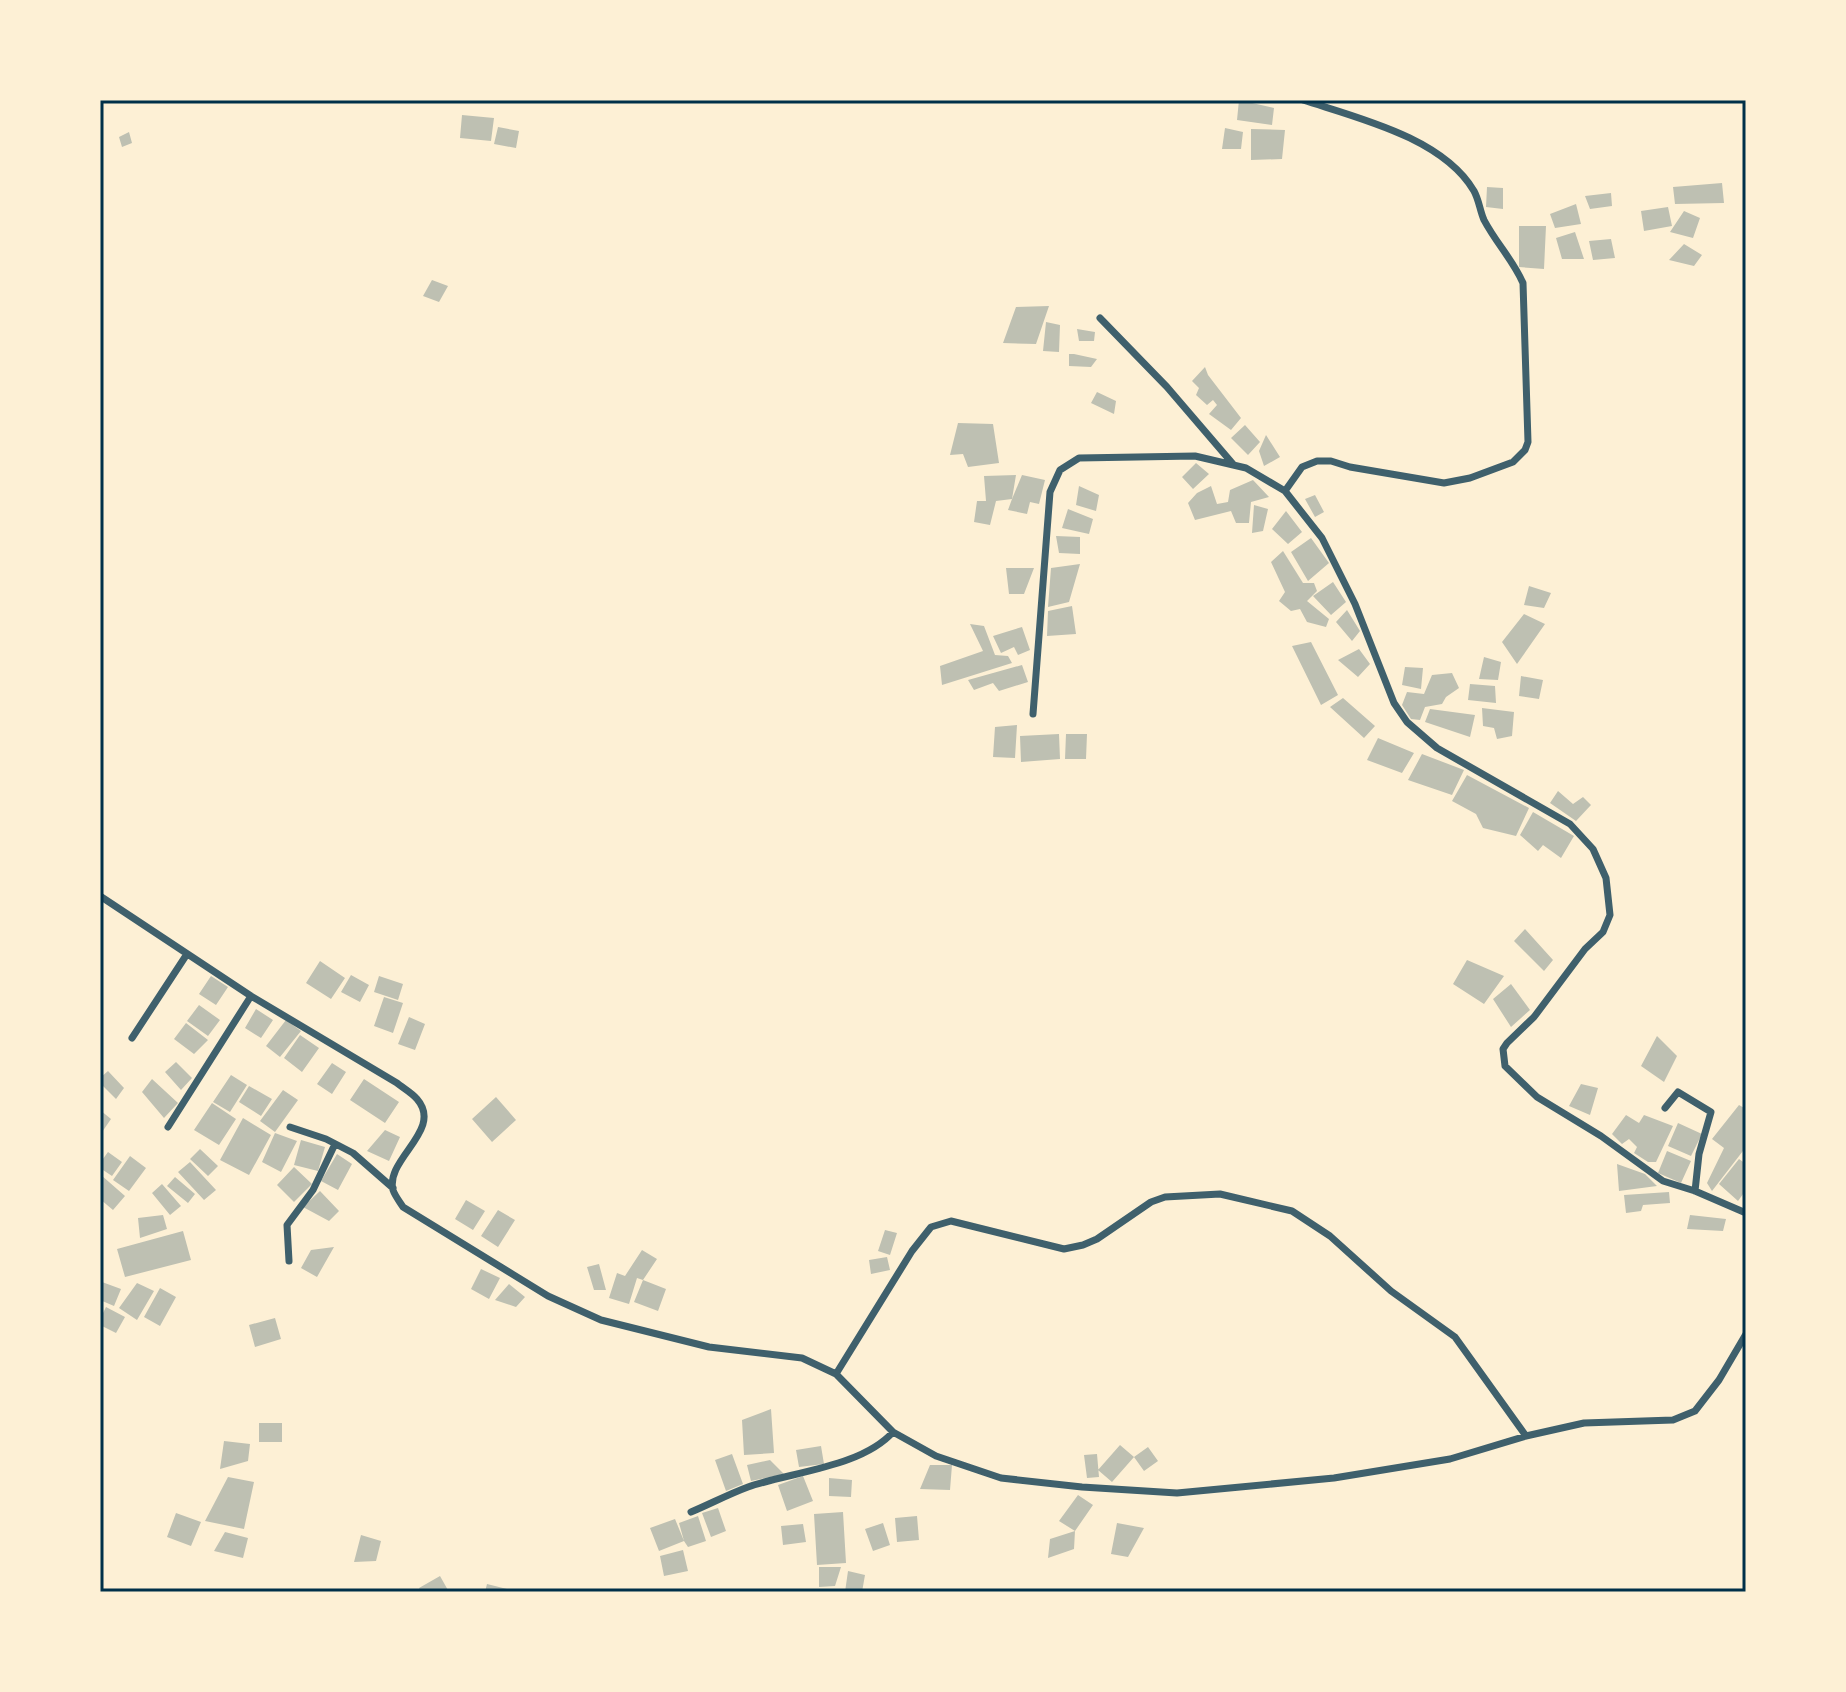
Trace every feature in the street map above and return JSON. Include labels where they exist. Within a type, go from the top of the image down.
[{"type":"street","points":[[1285,491],[1302,467],[1317,461],[1444,483],[1470,478],[1513,462],[1528,442],[1523,283],[1485,221],[1474,192],[1452,165],[1421,144],[1361,119],[1303,100]]},
{"type":"street","points":[[1100,318],[1167,387],[1235,466]]},
{"type":"street","points":[[1033,714],[1050,492],[1060,470],[1079,458],[1195,456],[1246,468],[1285,491],[1322,538],[1355,604],[1394,703],[1407,722],[1437,748],[1570,824],[1593,849],[1606,878],[1610,915],[1603,932],[1585,949],[1534,1017],[1507,1043],[1503,1049],[1505,1066],[1537,1097],[1601,1136],[1663,1181],[1746,1213]]},
{"type":"street","points":[[100,896],[251,996],[397,1083],[416,1098],[424,1111],[423,1126],[393,1177],[393,1188]]},
{"type":"street","points":[[132,1038],[187,954]]},
{"type":"street","points":[[168,1127],[251,996]]},
{"type":"street","points":[[1665,1108],[1678,1092],[1711,1112],[1699,1154],[1695,1191]]},
{"type":"street","points":[[290,1127],[353,1153],[393,1188],[403,1207],[548,1296],[601,1320],[709,1347],[802,1358],[836,1374],[893,1432],[936,1456],[1001,1478],[1177,1493],[1334,1478],[1450,1459],[1526,1436],[1584,1423],[1673,1420],[1695,1411],[1719,1380],[1746,1334]]},
{"type":"street","points":[[289,1261],[287,1225],[313,1190],[335,1144]]},
{"type":"street","points":[[836,1374],[912,1251],[931,1227],[951,1221],[1064,1249],[1097,1239],[1151,1202],[1165,1197],[1220,1194],[1292,1211],[1330,1236],[1391,1291],[1455,1337],[1526,1436]]},
{"type":"street","points":[[691,1512],[747,1487],[843,1461],[883,1443],[893,1432]]},
{"type":"building","points":[[1239,100],[1274,108],[1272,125],[1237,120]]},
{"type":"building","points":[[462,115],[494,118],[491,141],[460,138]]},
{"type":"building","points":[[498,127],[519,131],[516,148],[494,144]]},
{"type":"building","points":[[1225,128],[1243,132],[1241,149],[1222,149]]},
{"type":"building","points":[[1251,129],[1285,130],[1282,159],[1251,160]]},
{"type":"building","points":[[129,132],[132,143],[122,147],[119,137]]},
{"type":"building","points":[[1722,183],[1724,203],[1675,204],[1673,187]]},
{"type":"building","points":[[1487,187],[1503,188],[1503,209],[1486,207]]},
{"type":"building","points":[[1611,193],[1612,206],[1590,209],[1585,196]]},
{"type":"building","points":[[1576,204],[1581,224],[1555,228],[1550,214]]},
{"type":"building","points":[[1668,207],[1672,226],[1644,231],[1641,211]]},
{"type":"building","points":[[1684,211],[1700,218],[1693,238],[1670,232]]},
{"type":"building","points":[[1519,226],[1546,226],[1544,269],[1519,267]]},
{"type":"building","points":[[1575,232],[1584,259],[1562,259],[1556,238]]},
{"type":"building","points":[[1611,239],[1615,258],[1593,260],[1589,241]]},
{"type":"building","points":[[1684,244],[1702,255],[1694,266],[1669,260]]},
{"type":"building","points":[[432,280],[448,286],[439,302],[423,296]]},
{"type":"building","points":[[1049,306],[1036,344],[1003,343],[1016,307]]},
{"type":"building","points":[[1046,322],[1060,325],[1059,352],[1043,351]]},
{"type":"building","points":[[1077,329],[1095,332],[1094,341],[1079,341]]},
{"type":"building","points":[[1069,354],[1097,359],[1091,367],[1069,366]]},
{"type":"building","points":[[1205,367],[1241,418],[1231,430],[1209,414],[1217,405],[1213,400],[1207,405],[1196,395],[1199,388],[1192,381]]},
{"type":"building","points":[[1097,392],[1116,401],[1114,414],[1091,403]]},
{"type":"building","points":[[958,423],[993,424],[999,463],[968,467],[963,454],[950,455]]},
{"type":"building","points":[[1245,425],[1260,442],[1248,455],[1231,438]]},
{"type":"building","points":[[1266,435],[1280,457],[1264,466],[1259,451]]},
{"type":"building","points":[[1196,463],[1209,474],[1193,489],[1182,477]]},
{"type":"building","points":[[1016,475],[1012,499],[996,501],[990,525],[974,522],[977,501],[986,501],[984,476]]},
{"type":"building","points":[[1022,475],[1045,480],[1039,504],[1030,502],[1027,514],[1008,510]]},
{"type":"building","points":[[1253,480],[1269,497],[1251,502],[1249,523],[1236,523],[1231,511],[1195,520],[1188,503],[1197,493],[1211,486],[1217,504],[1228,502],[1230,490]]},
{"type":"building","points":[[1079,486],[1099,495],[1096,511],[1076,505]]},
{"type":"building","points":[[1315,495],[1324,512],[1315,517],[1305,499]]},
{"type":"building","points":[[1254,505],[1268,509],[1263,531],[1252,533]]},
{"type":"building","points":[[1068,509],[1093,519],[1089,534],[1062,528]]},
{"type":"building","points":[[1286,511],[1302,532],[1288,544],[1272,529]]},
{"type":"building","points":[[1056,536],[1080,537],[1080,554],[1059,553]]},
{"type":"building","points":[[1311,538],[1329,563],[1308,581],[1291,552]]},
{"type":"building","points":[[1283,551],[1303,583],[1314,583],[1317,591],[1307,601],[1329,619],[1326,627],[1307,622],[1300,609],[1291,611],[1279,601],[1285,592],[1271,562]]},
{"type":"building","points":[[1080,564],[1069,602],[1048,607],[1051,568]]},
{"type":"building","points":[[1006,568],[1034,568],[1024,594],[1009,594]]},
{"type":"building","points":[[1333,582],[1346,602],[1331,615],[1313,596]]},
{"type":"building","points":[[1529,586],[1551,593],[1544,608],[1524,605]]},
{"type":"building","points":[[1072,606],[1076,634],[1047,636],[1048,611]]},
{"type":"building","points":[[1347,610],[1360,631],[1352,641],[1336,622]]},
{"type":"building","points":[[1524,614],[1545,624],[1517,664],[1502,642]]},
{"type":"building","points":[[970,624],[984,626],[995,655],[1008,656],[1012,663],[942,685],[940,666],[983,651]]},
{"type":"building","points":[[1022,627],[1030,650],[1018,655],[1014,647],[1001,653],[993,636]]},
{"type":"building","points":[[1311,642],[1338,695],[1321,705],[1292,646]]},
{"type":"building","points":[[1359,649],[1370,664],[1358,677],[1338,660]]},
{"type":"building","points":[[1484,657],[1501,662],[1498,680],[1479,679]]},
{"type":"building","points":[[1022,665],[1028,682],[999,691],[993,683],[974,690],[968,680]]},
{"type":"building","points":[[1405,667],[1423,668],[1421,689],[1402,685]]},
{"type":"building","points":[[1452,673],[1459,688],[1442,704],[1425,707],[1420,720],[1411,719],[1402,705],[1407,692],[1424,694],[1432,675]]},
{"type":"building","points":[[1521,676],[1543,680],[1539,699],[1519,696]]},
{"type":"building","points":[[1470,684],[1495,686],[1496,703],[1468,700]]},
{"type":"building","points":[[1343,698],[1375,726],[1364,738],[1330,707]]},
{"type":"building","points":[[1482,708],[1514,712],[1512,736],[1497,739],[1494,728],[1483,726]]},
{"type":"building","points":[[1430,709],[1475,715],[1470,737],[1425,722]]},
{"type":"building","points":[[1017,725],[1015,758],[993,757],[995,727]]},
{"type":"building","points":[[1059,734],[1060,759],[1021,762],[1020,736]]},
{"type":"building","points":[[1066,734],[1087,734],[1086,759],[1065,759]]},
{"type":"building","points":[[1378,738],[1414,753],[1402,773],[1367,760]]},
{"type":"building","points":[[1422,754],[1464,770],[1452,795],[1408,780]]},
{"type":"building","points":[[1467,775],[1529,808],[1516,836],[1483,828],[1476,814],[1452,801]]},
{"type":"building","points":[[1558,791],[1573,804],[1583,797],[1591,805],[1576,821],[1550,803]]},
{"type":"building","points":[[1533,812],[1574,836],[1561,858],[1543,845],[1538,851],[1520,835]]},
{"type":"building","points":[[1525,929],[1553,960],[1544,971],[1514,941]]},
{"type":"building","points":[[1467,960],[1504,976],[1484,1004],[1453,984]]},
{"type":"building","points":[[320,961],[345,978],[331,999],[306,983]]},
{"type":"building","points":[[351,975],[369,985],[360,1002],[341,992]]},
{"type":"building","points":[[211,976],[228,987],[216,1005],[199,994]]},
{"type":"building","points":[[379,976],[403,984],[398,1000],[374,992]]},
{"type":"building","points":[[1511,984],[1530,1010],[1511,1027],[1493,999]]},
{"type":"building","points":[[384,997],[403,1003],[393,1033],[374,1026]]},
{"type":"building","points":[[199,1005],[220,1020],[208,1036],[187,1021]]},
{"type":"building","points":[[256,1009],[273,1020],[261,1038],[245,1028]]},
{"type":"building","points":[[409,1017],[425,1024],[415,1050],[398,1044]]},
{"type":"building","points":[[286,1020],[301,1031],[280,1057],[266,1046]]},
{"type":"building","points":[[186,1023],[208,1040],[194,1054],[174,1039]]},
{"type":"building","points":[[300,1035],[319,1048],[302,1072],[284,1058]]},
{"type":"building","points":[[1657,1036],[1677,1056],[1664,1082],[1641,1066]]},
{"type":"building","points":[[176,1062],[192,1078],[181,1090],[165,1072]]},
{"type":"building","points":[[332,1063],[346,1072],[332,1094],[317,1084]]},
{"type":"building","points":[[108,1071],[124,1088],[116,1099],[100,1083],[100,1078]]},
{"type":"building","points":[[231,1075],[247,1085],[230,1112],[213,1102]]},
{"type":"building","points":[[152,1079],[178,1103],[164,1118],[142,1092]]},
{"type":"building","points":[[364,1079],[399,1102],[385,1123],[350,1100]]},
{"type":"building","points":[[1581,1084],[1598,1088],[1590,1115],[1569,1106]]},
{"type":"building","points":[[249,1086],[272,1099],[261,1116],[239,1102]]},
{"type":"building","points":[[283,1090],[298,1100],[275,1132],[260,1121]]},
{"type":"building","points":[[496,1097],[516,1120],[492,1142],[472,1119]]},
{"type":"building","points":[[212,1103],[236,1119],[219,1145],[194,1130]]},
{"type":"building","points":[[1739,1105],[1746,1109],[1746,1147],[1712,1191],[1707,1183],[1724,1148],[1712,1139]]},
{"type":"building","points":[[100,1110],[111,1119],[100,1135]]},
{"type":"building","points":[[1626,1115],[1639,1123],[1644,1115],[1673,1126],[1656,1162],[1648,1162],[1634,1153],[1637,1147],[1629,1139],[1622,1144],[1612,1134]]},
{"type":"building","points":[[243,1118],[271,1135],[249,1175],[220,1160]]},
{"type":"building","points":[[1678,1123],[1702,1134],[1691,1156],[1668,1146]]},
{"type":"building","points":[[385,1130],[400,1137],[389,1161],[367,1151]]},
{"type":"building","points":[[275,1133],[297,1141],[281,1172],[262,1162]]},
{"type":"building","points":[[301,1140],[325,1147],[318,1171],[294,1165]]},
{"type":"building","points":[[200,1149],[218,1166],[208,1176],[190,1159]]},
{"type":"building","points":[[1667,1151],[1691,1161],[1681,1183],[1658,1173]]},
{"type":"building","points":[[108,1152],[122,1162],[112,1176],[100,1168]]},
{"type":"building","points":[[337,1154],[352,1164],[338,1190],[321,1181]]},
{"type":"building","points":[[130,1156],[146,1168],[129,1191],[113,1180]]},
{"type":"building","points":[[1739,1159],[1746,1164],[1746,1190],[1738,1201],[1719,1184]]},
{"type":"building","points":[[190,1162],[216,1190],[204,1200],[178,1172]]},
{"type":"building","points":[[1617,1164],[1645,1174],[1657,1186],[1619,1191]]},
{"type":"building","points":[[294,1167],[312,1184],[294,1202],[277,1185]]},
{"type":"building","points":[[101,1175],[125,1196],[113,1210],[100,1199]]},
{"type":"building","points":[[175,1177],[195,1194],[188,1203],[167,1186]]},
{"type":"building","points":[[162,1184],[181,1206],[170,1215],[152,1193]]},
{"type":"building","points":[[320,1191],[339,1211],[329,1221],[303,1207]]},
{"type":"building","points":[[1669,1192],[1670,1203],[1643,1205],[1641,1211],[1626,1213],[1624,1195]]},
{"type":"building","points":[[466,1200],[485,1211],[473,1230],[455,1219]]},
{"type":"building","points":[[498,1210],[515,1220],[498,1247],[481,1236]]},
{"type":"building","points":[[163,1215],[167,1229],[140,1238],[138,1218]]},
{"type":"building","points":[[1690,1215],[1726,1219],[1723,1231],[1687,1229]]},
{"type":"building","points":[[885,1230],[897,1233],[890,1255],[878,1251]]},
{"type":"building","points":[[183,1231],[191,1260],[125,1277],[117,1249]]},
{"type":"building","points":[[334,1247],[317,1277],[301,1268],[311,1250]]},
{"type":"building","points":[[642,1250],[657,1259],[643,1280],[637,1278],[629,1304],[609,1298],[617,1273],[625,1276]]},
{"type":"building","points":[[887,1257],[890,1270],[871,1274],[869,1260]]},
{"type":"building","points":[[599,1264],[606,1290],[594,1290],[587,1267]]},
{"type":"building","points":[[481,1269],[500,1278],[489,1299],[471,1289]]},
{"type":"building","points":[[643,1280],[666,1289],[658,1311],[634,1302]]},
{"type":"building","points":[[102,1282],[121,1289],[114,1306],[100,1300]]},
{"type":"building","points":[[137,1283],[154,1291],[137,1320],[119,1308]]},
{"type":"building","points":[[509,1284],[525,1297],[516,1307],[495,1300]]},
{"type":"building","points":[[160,1288],[176,1297],[160,1326],[144,1317]]},
{"type":"building","points":[[106,1307],[125,1317],[116,1333],[100,1325]]},
{"type":"building","points":[[275,1318],[281,1339],[255,1347],[249,1325]]},
{"type":"building","points":[[771,1409],[774,1453],[744,1455],[742,1420]]},
{"type":"building","points":[[259,1423],[282,1423],[282,1442],[259,1442]]},
{"type":"building","points":[[224,1441],[250,1444],[248,1461],[220,1469]]},
{"type":"building","points":[[1120,1445],[1134,1457],[1112,1482],[1098,1470]]},
{"type":"building","points":[[821,1446],[824,1464],[799,1467],[796,1450]]},
{"type":"building","points":[[1148,1447],[1158,1461],[1144,1471],[1134,1457]]},
{"type":"building","points":[[732,1454],[743,1484],[726,1491],[715,1460]]},
{"type":"building","points":[[1097,1454],[1099,1477],[1087,1478],[1084,1455]]},
{"type":"building","points":[[770,1460],[784,1474],[751,1481],[747,1465]]},
{"type":"building","points":[[930,1465],[952,1465],[950,1490],[920,1489]]},
{"type":"building","points":[[803,1476],[813,1501],[787,1511],[778,1485]]},
{"type":"building","points":[[228,1477],[254,1482],[244,1529],[205,1521]]},
{"type":"building","points":[[829,1478],[852,1480],[851,1497],[829,1496]]},
{"type":"building","points":[[1078,1495],[1093,1505],[1075,1531],[1059,1521]]},
{"type":"building","points":[[718,1508],[726,1531],[711,1537],[702,1513]]},
{"type":"building","points":[[843,1512],[846,1563],[817,1565],[814,1514]]},
{"type":"building","points":[[176,1513],[201,1522],[191,1546],[167,1537]]},
{"type":"building","points":[[698,1516],[706,1541],[688,1547],[679,1523]]},
{"type":"building","points":[[917,1516],[919,1540],[897,1542],[895,1518]]},
{"type":"building","points":[[675,1519],[684,1541],[659,1551],[650,1528]]},
{"type":"building","points":[[883,1523],[890,1545],[873,1551],[865,1529]]},
{"type":"building","points":[[1117,1523],[1144,1528],[1128,1557],[1111,1554]]},
{"type":"building","points":[[803,1524],[806,1542],[783,1545],[781,1526]]},
{"type":"building","points":[[1075,1531],[1074,1549],[1048,1558],[1050,1539]]},
{"type":"building","points":[[225,1532],[248,1538],[243,1558],[214,1551]]},
{"type":"building","points":[[361,1535],[381,1541],[376,1561],[354,1562]]},
{"type":"building","points":[[683,1550],[688,1571],[664,1576],[660,1556]]},
{"type":"building","points":[[819,1567],[841,1567],[835,1586],[819,1587]]},
{"type":"building","points":[[848,1571],[865,1575],[862,1592],[845,1592]]},
{"type":"building","points":[[440,1576],[449,1592],[421,1592],[419,1588]]},
{"type":"building","points":[[487,1584],[507,1589],[505,1592],[485,1592]]}]
